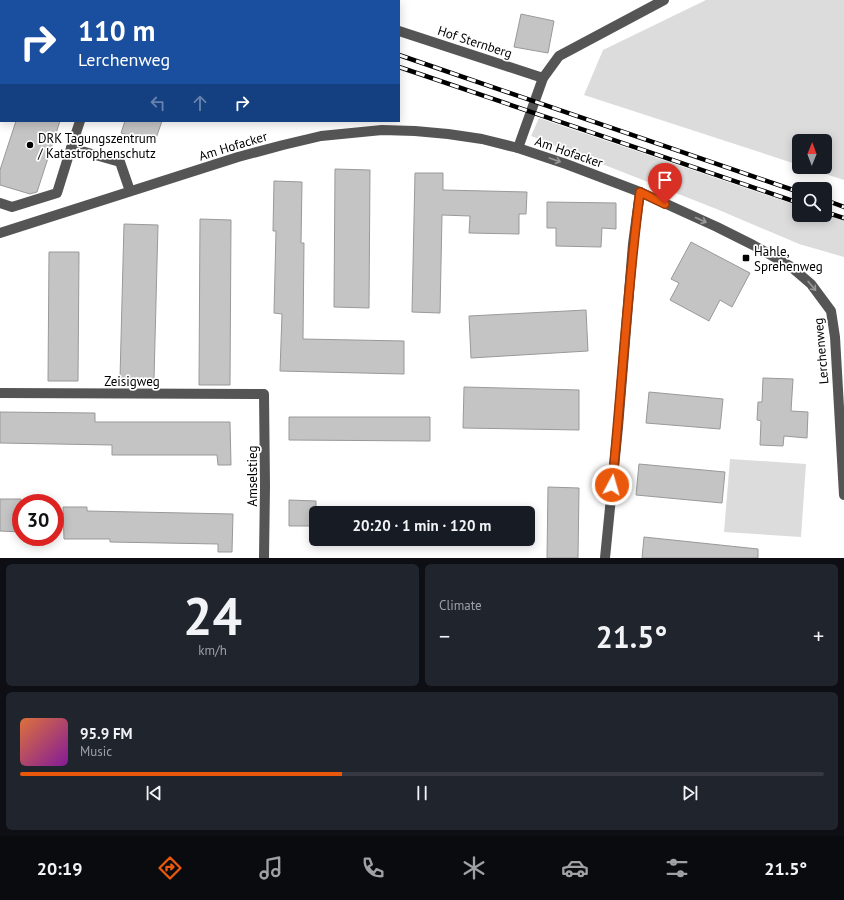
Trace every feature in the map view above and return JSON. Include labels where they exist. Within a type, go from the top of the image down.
[{"type":"street","points":[[518,148],[543,78],[559,56],[664,0]]},
{"type":"street","name":"Hof Sternberg","points":[[400,31],[543,78]]},
{"type":"street","points":[[0,203],[12,207],[57,193],[80,122]]},
{"type":"street","name":"Am Hofacker","points":[[0,233],[238,157],[282,145],[321,136],[382,130],[415,131],[482,139],[518,148],[573,166],[640,192]]},
{"type":"street","points":[[71,148],[120,162],[130,191]]},
{"type":"street","points":[[605,558],[618,427],[633,244],[640,192]]},
{"type":"street","name":"Lerchenweg","points":[[640,192],[717,227],[790,266],[811,284],[831,311],[835,337],[844,496]]},
{"type":"street","name":"Zeisigweg","points":[[0,393],[264,394]]},
{"type":"street","name":"Amselstieg","points":[[264,394],[264,558]]},
{"type":"shaded area","points":[[706,0],[844,0],[844,180],[826,174],[832,174],[832,134],[792,134],[792,163],[584,95],[603,50]]},
{"type":"shaded area","points":[[539,118],[792,204],[792,222],[832,222],[832,216],[844,220],[844,257],[799,244],[719,210],[531,136]]},
{"type":"shaded area","points":[[730,459],[806,464],[801,537],[724,532]]},
{"type":"building","points":[[521,14],[554,21],[548,53],[514,47]]},
{"type":"building","name":"DRK Tagungszentrum / Katastrophenschutz","points":[[16,122],[60,122],[37,192],[30,194],[0,185],[0,170]]},
{"type":"building","name":"DRK Tagungszentrum / Katastrophenschutz","points":[[125,122],[162,122],[154,144],[121,133]]},
{"type":"building","points":[[335,169],[370,170],[369,308],[334,307]]},
{"type":"building","points":[[415,173],[443,173],[443,190],[527,192],[526,214],[519,214],[519,234],[469,233],[470,216],[442,215],[440,313],[412,312]]},
{"type":"building","points":[[274,181],[302,182],[301,243],[304,243],[303,339],[404,341],[404,374],[280,371],[282,314],[274,313],[276,231],[273,231]]},
{"type":"building","points":[[547,202],[616,203],[616,229],[602,228],[601,247],[556,246],[556,228],[547,228]]},
{"type":"building","points":[[200,219],[231,220],[230,385],[199,385]]},
{"type":"building","points":[[124,224],[158,225],[154,379],[120,378]]},
{"type":"building","points":[[691,242],[750,273],[732,307],[720,300],[709,321],[670,300],[679,283],[671,279]]},
{"type":"building","points":[[49,252],[79,252],[78,381],[48,381]]},
{"type":"building","points":[[586,310],[588,351],[471,358],[469,316]]},
{"type":"building","points":[[763,378],[793,379],[791,411],[808,412],[807,438],[784,436],[783,446],[760,445],[761,421],[757,420],[758,402],[762,402]]},
{"type":"building","points":[[464,387],[579,390],[579,430],[463,428]]},
{"type":"building","points":[[649,392],[723,399],[720,429],[646,423]]},
{"type":"building","points":[[0,412],[95,413],[95,422],[230,422],[231,465],[218,465],[217,455],[112,455],[112,445],[0,443]]},
{"type":"building","points":[[289,417],[430,417],[430,441],[289,440]]},
{"type":"building","points":[[639,464],[725,472],[722,503],[636,495]]},
{"type":"building","points":[[548,487],[579,488],[578,558],[547,558]]},
{"type":"building","points":[[0,499],[12,499],[12,532],[0,531]]},
{"type":"building","points":[[289,500],[316,501],[316,506],[309,506],[309,526],[289,526]]},
{"type":"building","points":[[64,507],[87,507],[87,511],[233,514],[232,552],[218,552],[218,544],[110,542],[110,539],[64,539]]},
{"type":"building","points":[[644,537],[758,549],[758,558],[642,558]]},
{"type":"railway","points":[[400,55],[792,190]]},
{"type":"railway","points":[[400,67],[792,201]]},
{"type":"railway","points":[[832,203],[844,207]]},
{"type":"railway","points":[[832,214],[844,218]]},
{"type":"place","name":"DRK Tagungszentrum / Katastrophenschutz","points":[[30,145]]},
{"type":"place","name":"Hahle, Sprehenweg","points":[[746,258]]},
{"type":"route","points":[[612,485],[633,244],[640,192],[665,204]]}]
